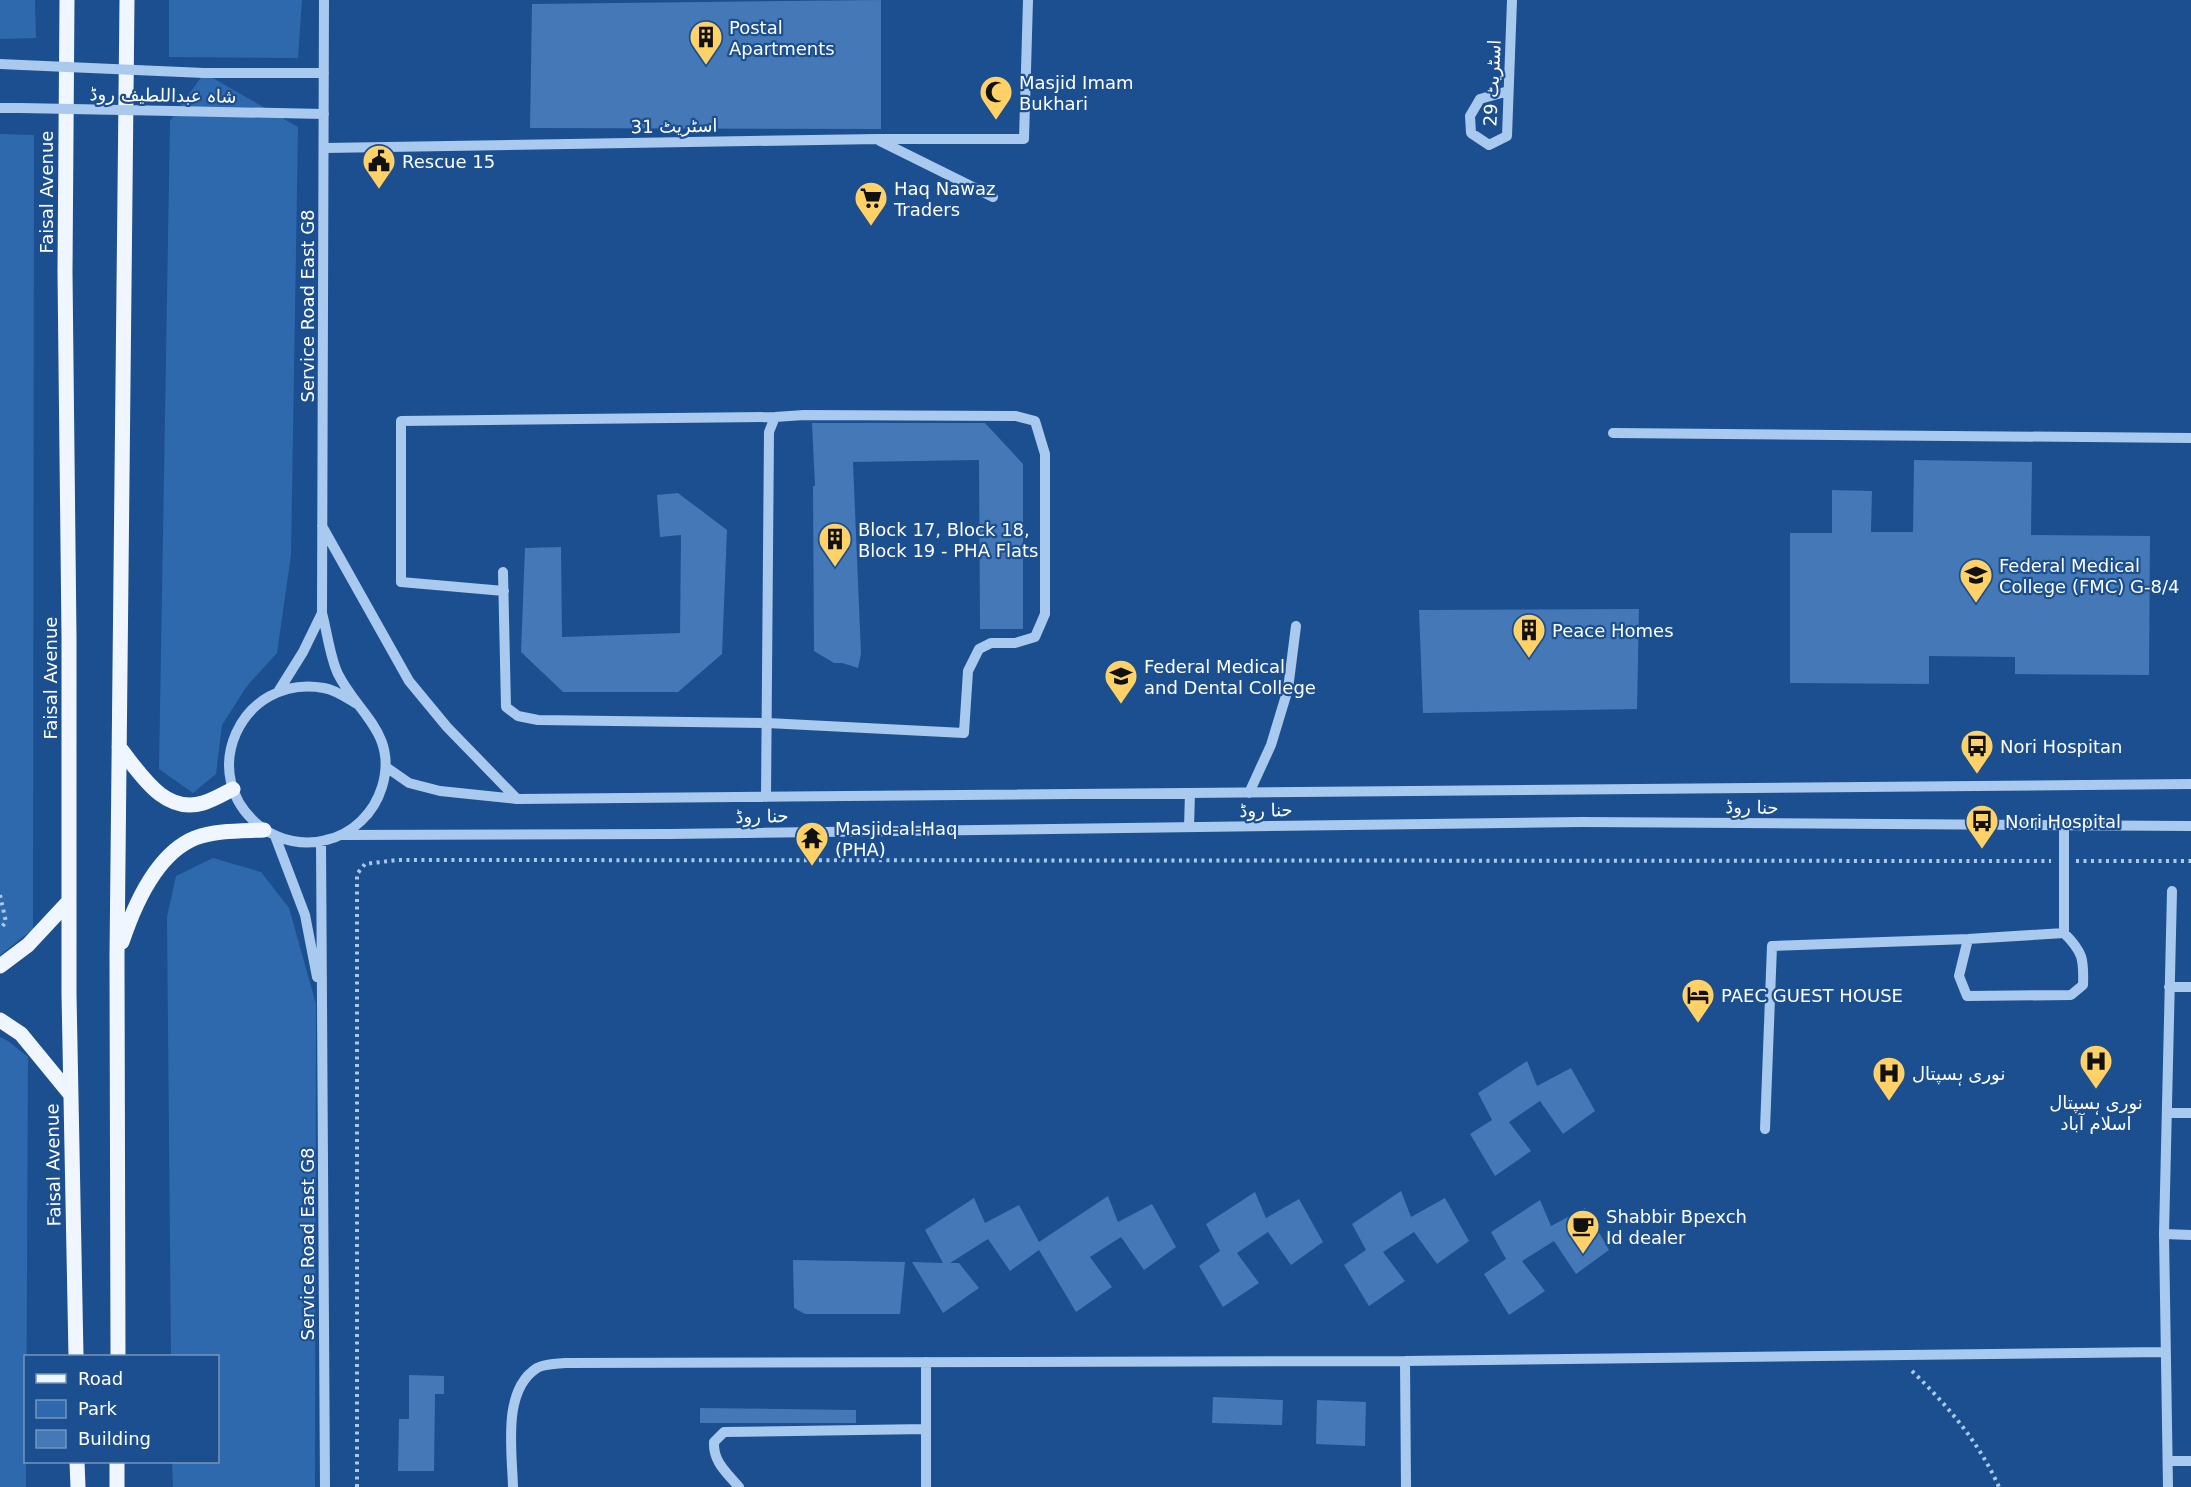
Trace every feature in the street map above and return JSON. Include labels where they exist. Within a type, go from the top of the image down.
[{"type":"main road","name":"Faisal Avenue","points":[[67,0],[65,272],[69,901],[76,1355]]},
{"type":"main road","points":[[118,1355],[117,957],[127,0]]},
{"type":"main road","points":[[119,747],[153,789],[169,800],[183,805],[203,803],[233,789]]},
{"type":"main road","points":[[117,957],[140,895],[153,873],[176,851],[194,838],[217,834],[270,833]]},
{"type":"main road","points":[[0,966],[28,945],[69,901]]},
{"type":"main road","points":[[0,1020],[21,1034],[71,1095]]},
{"type":"main road","points":[[77,1463],[78,1487]]},
{"type":"main road","points":[[117,1463],[117,1487]]},
{"type":"street","name":"Service Road East G8","points":[[322,613],[324,0]]},
{"type":"street","name":"اسٹریٹ 31","points":[[325,148],[877,139],[1024,139],[1028,0]]},
{"type":"street","name":"اسٹریٹ 29","points":[[1505,92],[1480,99],[1470,116],[1471,133],[1489,145],[1507,136],[1512,0]]},
{"type":"street","name":"شاہ عبداللطیف روڈ","points":[[0,64],[204,72],[324,73]]},
{"type":"street","name":"شاہ عبداللطیف روڈ","points":[[0,108],[324,114]]},
{"type":"street","points":[[877,139],[993,197]]},
{"type":"street","points":[[503,572],[504,591],[506,707],[518,716],[538,720],[767,723],[964,733],[968,671],[979,649],[991,643],[1015,643],[1035,637],[1045,614],[1045,454],[1035,422],[1016,416],[804,415],[401,421],[401,582],[504,591]]},
{"type":"street","points":[[766,797],[769,432],[775,417]]},
{"type":"street","points":[[1613,433],[2191,438]]},
{"type":"street","points":[[322,526],[410,681],[447,727],[517,800]]},
{"type":"street","points":[[278,692],[303,652],[322,613]]},
{"type":"street","points":[[322,613],[337,673],[379,732],[386,767],[380,795],[364,819],[341,836],[321,842],[306,843],[270,833],[245,812],[233,789],[229,760],[236,731],[253,708],[265,698],[278,692],[301,688],[325,688],[342,694],[357,704]]},
{"type":"street","points":[[1249,793],[1271,745],[1288,689],[1296,626]]},
{"type":"street","name":"حنا روڈ","points":[[386,767],[409,783],[440,791],[517,800],[2191,784]]},
{"type":"street","points":[[1189,827],[1190,793]]},
{"type":"street","name":"حنا روڈ","points":[[341,836],[1582,822],[2064,827],[2191,826]]},
{"type":"street","points":[[1968,939],[1959,976],[1967,996],[2071,995],[2083,985],[2084,966],[2078,947],[2064,933],[2064,827]]},
{"type":"street","name":"Service Road East G8","points":[[270,833],[305,915],[321,1001]]},
{"type":"street","name":"Service Road East G8","points":[[321,842],[325,1487]]},
{"type":"street","points":[[2168,1487],[2164,1234],[2172,891]]},
{"type":"street","points":[[1766,1129],[1772,946],[2064,933]]},
{"type":"street","points":[[2169,987],[2191,987]]},
{"type":"street","points":[[2168,1113],[2191,1113]]},
{"type":"street","points":[[2164,1234],[2191,1235]]},
{"type":"street","points":[[513,1487],[512,1405],[521,1381],[539,1367],[565,1363],[1405,1361],[2165,1352]]},
{"type":"street","points":[[1405,1361],[1406,1487]]},
{"type":"street","points":[[926,1362],[926,1487]]},
{"type":"street","points":[[739,1487],[717,1462],[713,1452],[714,1442],[724,1432],[926,1429]]},
{"type":"street","points":[[2168,1461],[2191,1461]]},
{"type":"path","points":[[357,1487],[357,874],[365,864],[397,860],[2191,861]]},
{"type":"path","points":[[0,895],[6,922],[0,929]]},
{"type":"path","points":[[1896,1355],[1946,1405],[1989,1464],[1999,1487]]},
{"type":"green space","points":[[0,0],[35,0],[36,38],[0,39]]},
{"type":"green space","points":[[169,0],[302,0],[298,58],[169,57]]},
{"type":"green space","points":[[204,73],[298,127],[291,555],[277,653],[247,686],[222,725],[216,774],[193,793],[159,769],[170,121]]},
{"type":"green space","points":[[0,134],[34,135],[33,929],[0,955]]},
{"type":"green space","points":[[213,858],[261,872],[289,908],[316,1004],[315,1487],[173,1487],[172,1463],[219,1463],[219,1355],[171,1355],[167,917],[176,876]]},
{"type":"green space","points":[[0,1037],[28,1057],[27,1355],[24,1355],[26,1487],[0,1487]]},
{"type":"building","name":"Postal Apartments","points":[[881,0],[881,129],[530,128],[532,4]]},
{"type":"building","points":[[812,423],[985,423],[1023,464],[1023,629],[980,629],[979,460],[853,462],[861,654],[858,668],[834,663],[814,651],[813,486],[815,486]]},
{"type":"building","name":"Federal Medical College (FMC) G-8/4","points":[[1914,460],[2032,462],[2031,535],[2150,536],[2149,675],[2015,674],[2015,657],[1929,656],[1929,684],[1790,683],[1790,533],[1832,533],[1832,490],[1872,491],[1871,532],[1913,532]]},
{"type":"building","points":[[678,493],[727,530],[722,654],[678,692],[563,692],[521,652],[525,548],[561,547],[562,637],[680,633],[681,535],[660,537],[657,495]]},
{"type":"building","name":"Peace Homes","points":[[1639,609],[1637,709],[1423,713],[1419,610]]},
{"type":"building","points":[[1527,1061],[1537,1086],[1571,1068],[1595,1111],[1563,1134],[1540,1101],[1509,1122],[1531,1151],[1495,1176],[1470,1134],[1492,1120],[1478,1093]]},
{"type":"building","points":[[1401,1191],[1411,1217],[1445,1198],[1469,1241],[1437,1264],[1414,1232],[1383,1252],[1405,1281],[1369,1306],[1344,1265],[1366,1250],[1352,1224]]},
{"type":"building","points":[[1255,1192],[1266,1218],[1299,1199],[1323,1242],[1291,1265],[1268,1232],[1237,1253],[1259,1283],[1223,1307],[1199,1266],[1220,1251],[1206,1224]]},
{"type":"building","points":[[1108,1196],[1118,1222],[1152,1204],[1176,1247],[1144,1270],[1121,1237],[1090,1257],[1112,1287],[1076,1312],[1039,1250],[1010,1271],[988,1239],[950,1263],[959,1263],[979,1288],[943,1313],[912,1262],[943,1263],[925,1230],[974,1198],[985,1223],[1019,1205],[1039,1242]]},
{"type":"building","name":"Shabbir Bpexch Id dealer","points":[[1540,1200],[1551,1226],[1585,1208],[1609,1250],[1576,1274],[1554,1241],[1522,1261],[1545,1291],[1509,1315],[1484,1274],[1506,1259],[1491,1232]]},
{"type":"building","points":[[793,1260],[905,1262],[900,1314],[805,1314],[794,1308]]},
{"type":"building","points":[[409,1375],[444,1376],[444,1394],[435,1394],[434,1471],[398,1471],[399,1419],[409,1419]]},
{"type":"building","points":[[1213,1397],[1283,1400],[1282,1425],[1212,1423]]},
{"type":"building","points":[[1317,1400],[1366,1402],[1365,1446],[1316,1444]]},
{"type":"building","points":[[700,1408],[856,1410],[856,1423],[700,1423]]},
{"type":"place","name":"Postal Apartments","points":[[706,66]]},
{"type":"place","name":"Masjid Imam Bukhari","points":[[996,121]]},
{"type":"place","name":"Rescue 15","points":[[379,190]]},
{"type":"place","name":"Haq Nawaz Traders","points":[[871,227]]},
{"type":"place","name":"Block 17, Block 18, Block 19 - PHA Flats","points":[[835,568]]},
{"type":"place","name":"Federal Medical College (FMC) G-8/4","points":[[1976,604]]},
{"type":"place","name":"Peace Homes","points":[[1529,659]]},
{"type":"place","name":"Federal Medical and Dental College","points":[[1121,705]]},
{"type":"place","name":"Nori Hospitan","points":[[1977,775]]},
{"type":"place","name":"Nori Hospital","points":[[1982,850]]},
{"type":"place","name":"Masjid-al-Haq (PHA)","points":[[812,867]]},
{"type":"place","name":"PAEC GUEST HOUSE","points":[[1698,1024]]},
{"type":"place","name":"نوری ہسپتال اسلام آباد","points":[[2096,1090]]},
{"type":"place","name":"نوری ہسپتال","points":[[1889,1102]]},
{"type":"place","name":"Shabbir Bpexch Id dealer","points":[[1583,1255]]}]
